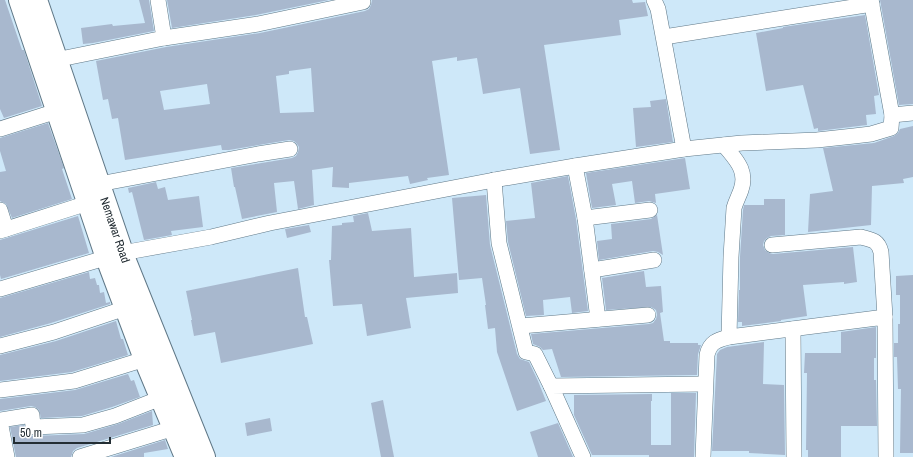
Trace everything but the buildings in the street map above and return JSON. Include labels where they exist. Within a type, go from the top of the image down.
[{"type":"highway","name":"Nemawar Road","points":[[20,0],[99,184],[126,308],[145,359],[186,457]]},
{"type":"highway","name":"Nemawar Road","points":[[36,0],[50,67],[57,111],[88,203],[115,255],[204,457]]},
{"type":"street","points":[[158,0],[164,38]]},
{"type":"street","points":[[654,0],[658,9],[664,37],[684,149]]},
{"type":"street","points":[[50,67],[65,58],[164,38],[258,24],[363,2]]},
{"type":"street","points":[[0,289],[115,255],[211,237],[270,223],[494,180],[684,149],[742,143],[817,140],[871,134],[891,128],[892,115],[871,2],[664,37]]},
{"type":"street","points":[[0,129],[57,111]]},
{"type":"street","points":[[892,115],[913,112]]},
{"type":"street","points":[[724,145],[742,169],[743,178],[741,189],[734,208],[729,337]]},
{"type":"street","points":[[99,184],[290,149]]},
{"type":"street","points":[[575,166],[585,218],[598,319]]},
{"type":"street","points":[[494,180],[500,243],[526,352],[535,354],[583,457]]},
{"type":"street","points":[[0,210],[3,230],[88,203]]},
{"type":"street","points":[[585,218],[650,210]]},
{"type":"street","points":[[772,245],[861,237],[879,244],[882,252],[885,317],[886,457]]},
{"type":"street","points":[[592,270],[654,260]]},
{"type":"street","points":[[0,346],[54,332],[126,308]]},
{"type":"street","points":[[521,326],[648,315]]},
{"type":"street","points":[[703,457],[704,384],[708,348],[719,340],[729,337],[885,317]]},
{"type":"street","points":[[793,329],[794,457]]},
{"type":"street","points":[[0,390],[74,381],[145,359]]},
{"type":"street","points":[[551,386],[704,384]]},
{"type":"street","points":[[6,457],[0,421],[32,415],[33,427],[83,425],[115,416],[161,398]]},
{"type":"street","points":[[80,457],[174,428]]}]
